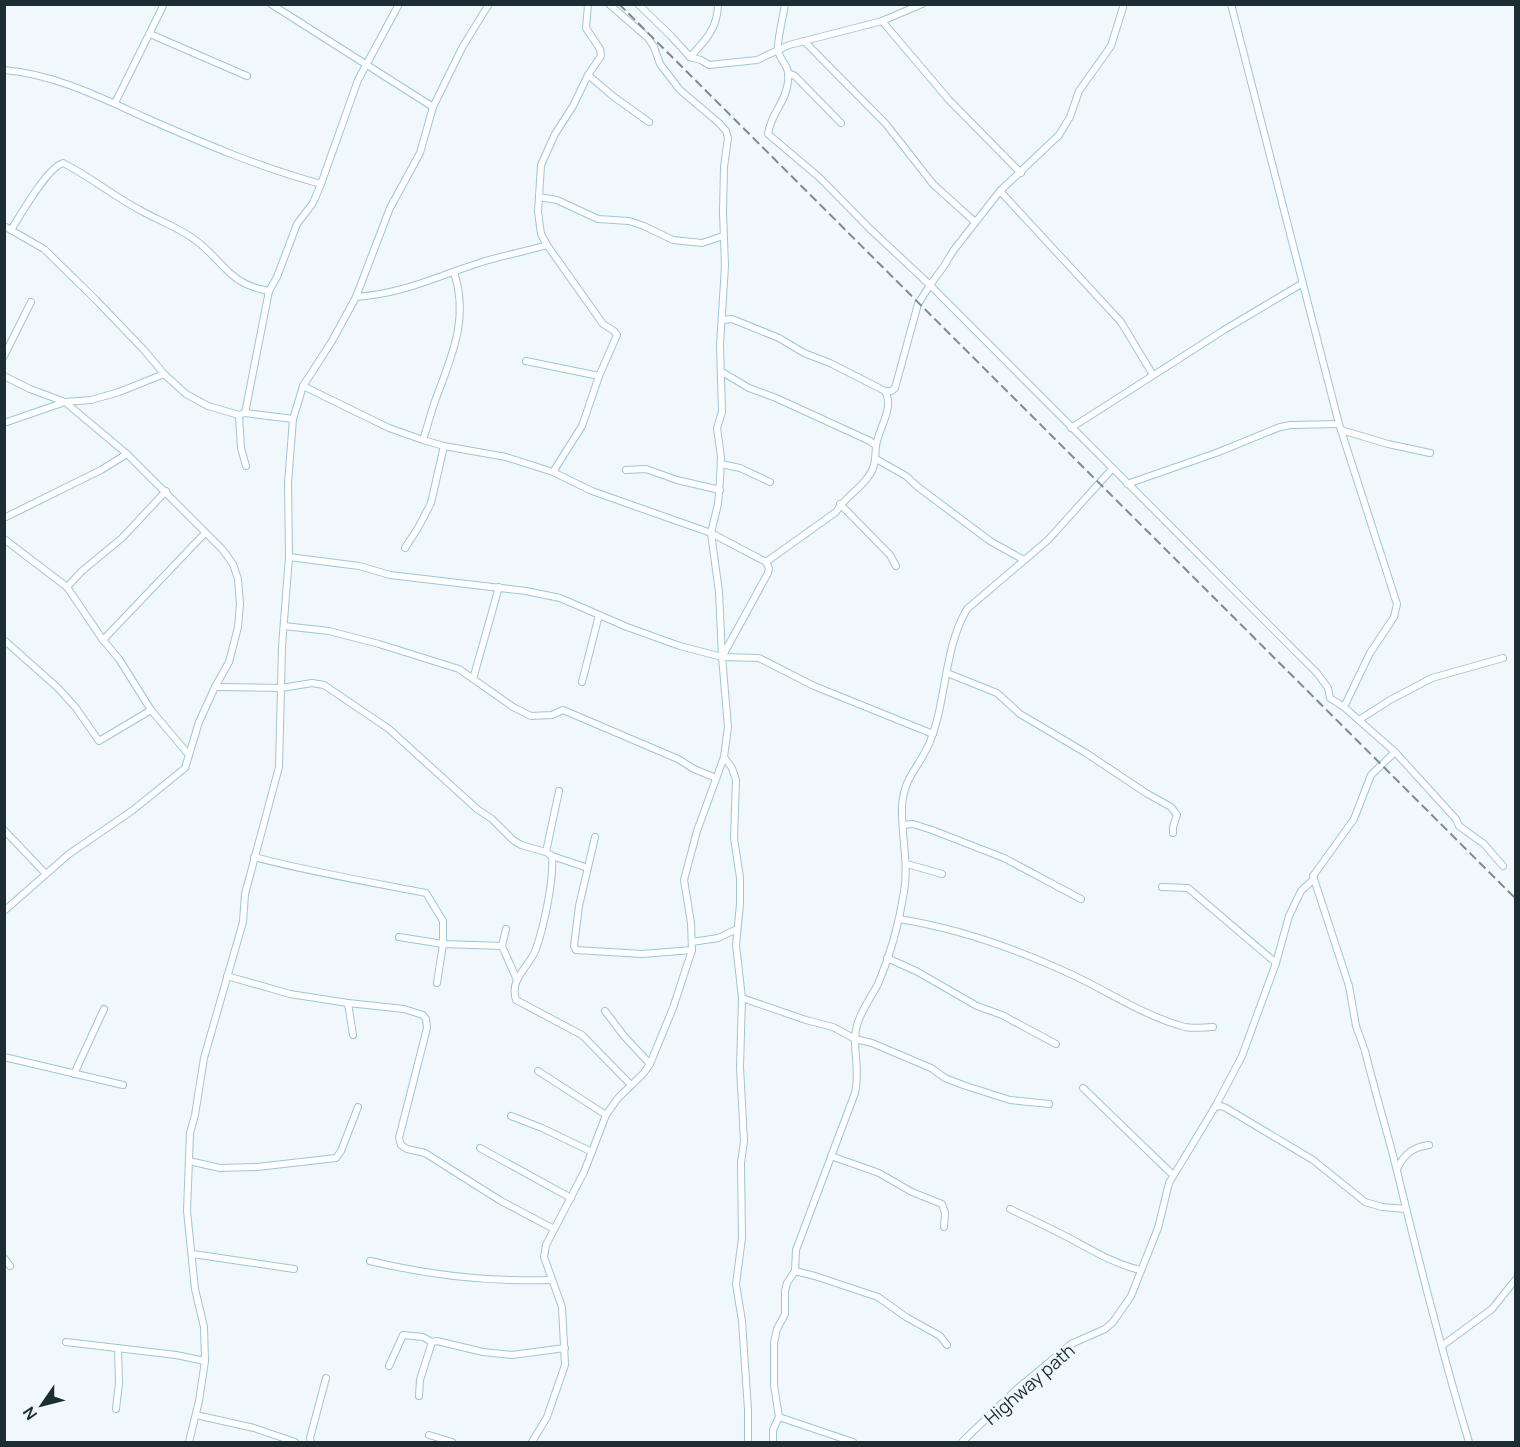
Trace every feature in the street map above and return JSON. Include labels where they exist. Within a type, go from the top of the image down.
[{"type":"street","points":[[115,103],[164,4]]},
{"type":"street","points":[[271,4],[433,107]]},
{"type":"street","points":[[246,466],[241,448],[242,414],[269,291],[277,277],[297,224],[313,202],[321,184],[350,98],[366,63],[399,4]]},
{"type":"street","points":[[189,1443],[205,1361],[204,1327],[195,1289],[187,1211],[190,1133],[199,1095],[204,1058],[243,922],[245,894],[279,767],[289,557],[288,483],[293,419],[303,387],[356,297],[390,208],[420,153],[433,107],[463,46],[489,4]]},
{"type":"street","points":[[553,472],[582,426],[616,335],[603,324],[547,245],[541,234],[538,212],[541,165],[555,134],[601,56],[600,49],[586,28],[588,5],[593,4]]},
{"type":"street","points":[[532,1443],[558,1389],[565,1365],[561,1307],[544,1257],[546,1245],[584,1172],[606,1115],[650,1064],[673,1008],[692,950],[691,923],[684,880],[697,831],[724,757],[728,727],[719,592],[711,533],[720,490],[721,464],[717,428],[722,412],[720,345],[725,266],[723,236],[724,167],[728,145],[726,131],[680,90],[660,64],[648,38],[609,4]]},
{"type":"street","points":[[638,4],[690,57],[709,65],[757,60],[804,41],[882,21],[922,4]]},
{"type":"street","points":[[690,57],[713,32],[718,4]]},
{"type":"street","points":[[785,4],[778,51],[788,70],[785,98],[770,122],[768,134],[820,178],[930,285],[1317,673],[1328,688],[1330,698],[1344,706],[1395,752],[1456,819],[1459,826],[1484,844],[1503,866]]},
{"type":"street","points":[[723,320],[732,319],[779,338],[804,353],[830,363],[885,391],[891,391],[894,388],[918,304],[975,222],[1000,191],[1050,145],[1070,117],[1079,91],[1111,46],[1124,4]]},
{"type":"street","points":[[1231,4],[1340,427],[1397,604],[1394,617],[1370,653],[1344,706]]},
{"type":"street","points":[[882,21],[949,100],[1021,173]]},
{"type":"street","points":[[150,34],[247,76]]},
{"type":"street","points":[[804,41],[886,124],[933,184],[975,222]]},
{"type":"street","points":[[4,70],[22,71],[47,78],[115,103],[233,155],[289,176],[321,184]]},
{"type":"street","points":[[788,73],[795,76],[841,123]]},
{"type":"street","points":[[588,75],[649,122]]},
{"type":"street","points":[[11,230],[45,179],[56,165],[63,163],[141,211],[191,237],[207,249],[242,284],[253,289],[269,291]]},
{"type":"street","points":[[1000,191],[1121,322],[1153,375]]},
{"type":"street","points":[[539,197],[557,200],[598,219],[629,221],[673,240],[702,243],[723,236]]},
{"type":"street","points":[[4,226],[44,249],[104,308],[164,374],[194,400],[208,406],[242,414],[293,419]]},
{"type":"street","points":[[356,297],[404,290],[479,263],[547,245]]},
{"type":"street","points":[[423,440],[457,339],[460,304],[459,286],[454,272]]},
{"type":"street","points":[[1071,428],[1303,283]]},
{"type":"street","points":[[4,356],[31,302]]},
{"type":"street","points":[[526,361],[599,376]]},
{"type":"street","points":[[722,372],[749,388],[776,398],[870,441],[876,446]]},
{"type":"street","points":[[4,423],[65,402],[91,400],[119,392],[164,374]]},
{"type":"street","points":[[4,376],[65,402],[127,454],[222,549],[238,579],[240,604],[238,627],[229,662],[199,722],[185,768],[133,810],[69,854],[4,911]]},
{"type":"street","points":[[303,387],[388,428],[423,440],[506,457],[553,472],[592,491],[711,533],[766,562],[769,568],[768,573],[722,657]]},
{"type":"street","points":[[766,562],[836,512],[840,504],[868,478],[876,459],[876,446],[888,404],[885,391]]},
{"type":"street","points":[[1127,484],[1292,424],[1340,427],[1388,444],[1430,453]]},
{"type":"street","points":[[405,548],[430,503],[444,446]]},
{"type":"street","points":[[4,518],[101,470],[127,454]]},
{"type":"street","points":[[876,459],[906,476],[990,541],[1024,560]]},
{"type":"street","points":[[721,464],[740,468],[770,482]]},
{"type":"street","points":[[773,1443],[773,1430],[779,1417],[774,1385],[774,1343],[777,1329],[785,1314],[784,1291],[795,1271],[796,1250],[859,1078],[855,1039],[857,1025],[878,983],[899,919],[907,864],[902,806],[906,782],[922,758],[937,726],[959,622],[967,609],[1048,540],[1112,469]]},
{"type":"street","points":[[626,470],[646,470],[720,490]]},
{"type":"street","points":[[67,587],[82,571],[122,538],[165,491]]},
{"type":"street","points":[[840,504],[890,555],[896,566]]},
{"type":"street","points":[[103,640],[205,533]]},
{"type":"street","points":[[4,539],[67,587],[151,710],[189,755]]},
{"type":"street","points":[[289,557],[560,598],[680,646],[722,657],[759,658],[822,689],[933,734]]},
{"type":"street","points":[[473,679],[499,587]]},
{"type":"street","points":[[582,682],[599,615]]},
{"type":"street","points":[[284,626],[329,631],[459,669],[524,714],[552,715],[563,710],[678,759],[716,778]]},
{"type":"street","points":[[4,640],[58,688],[76,708],[99,741],[151,710]]},
{"type":"street","points":[[1359,720],[1390,700],[1432,678],[1503,658]]},
{"type":"street","points":[[947,672],[997,693],[1020,714],[1171,807],[1177,815],[1173,833]]},
{"type":"street","points":[[215,687],[281,688],[312,683],[324,685],[388,729],[513,840],[521,845],[588,868]]},
{"type":"street","name":"Highway path","points":[[962,1443],[1018,1388],[1071,1344],[1105,1329],[1113,1322],[1136,1286],[1140,1270],[1158,1228],[1169,1183],[1215,1107],[1242,1056],[1276,963],[1289,916],[1301,891],[1314,879],[1313,876],[1354,819],[1371,775],[1395,752]]},
{"type":"street","points":[[724,757],[732,768],[736,780],[734,838],[740,878],[736,945],[742,998],[740,1067],[744,1141],[741,1163],[742,1238],[736,1284],[742,1321],[748,1443]]},
{"type":"street","points":[[546,852],[559,791]]},
{"type":"street","points":[[903,825],[913,824],[932,830],[1004,858],[1081,899]]},
{"type":"street","points":[[4,830],[45,873]]},
{"type":"street","points":[[595,837],[579,906],[574,946],[576,950],[592,953],[642,954],[692,950]]},
{"type":"street","points":[[552,856],[549,888],[537,944],[535,952],[517,980],[513,991],[516,1000],[582,1035],[630,1085]]},
{"type":"street","points":[[254,857],[304,870],[357,878],[426,893],[443,921],[443,944],[437,983]]},
{"type":"street","points":[[907,864],[942,874]]},
{"type":"street","points":[[1314,879],[1349,986],[1356,1026],[1365,1051],[1451,1383],[1469,1443]]},
{"type":"street","points":[[1162,887],[1188,888],[1276,963]]},
{"type":"street","points":[[899,919],[927,923],[988,940],[1077,978],[1167,1021],[1187,1027],[1213,1027]]},
{"type":"street","points":[[506,928],[502,946],[517,980]]},
{"type":"street","points":[[692,942],[718,938],[736,929]]},
{"type":"street","points":[[399,938],[443,944],[502,946]]},
{"type":"street","points":[[887,958],[977,1006],[1002,1015],[1056,1044]]},
{"type":"street","points":[[227,976],[290,994],[404,1009],[423,1015],[427,1028],[399,1138],[401,1145],[407,1149],[425,1153],[501,1201],[554,1229]]},
{"type":"street","points":[[742,998],[833,1027],[855,1039],[889,1050],[963,1085],[1010,1100],[1049,1104]]},
{"type":"street","points":[[348,1003],[353,1035]]},
{"type":"street","points":[[74,1074],[104,1009]]},
{"type":"street","points":[[605,1011],[650,1064]]},
{"type":"street","points":[[4,1057],[123,1085]]},
{"type":"street","points":[[538,1071],[606,1115]]},
{"type":"street","points":[[1083,1088],[1174,1174]]},
{"type":"street","points":[[189,1161],[220,1167],[257,1167],[336,1158],[341,1151],[358,1107]]},
{"type":"street","points":[[1215,1107],[1226,1108],[1313,1160],[1365,1202],[1382,1207],[1406,1209]]},
{"type":"street","points":[[511,1116],[592,1152]]},
{"type":"street","points":[[1396,1169],[1412,1149],[1429,1145]]},
{"type":"street","points":[[480,1148],[571,1198]]},
{"type":"street","points":[[831,1156],[879,1173],[912,1192],[942,1204],[945,1213],[944,1227]]},
{"type":"street","points":[[1010,1209],[1104,1258],[1140,1270]]},
{"type":"street","points":[[193,1254],[294,1269]]},
{"type":"street","points":[[4,1258],[10,1266]]},
{"type":"street","points":[[370,1262],[458,1276],[529,1281],[552,1280]]},
{"type":"street","points":[[795,1271],[878,1297],[906,1317],[940,1336],[947,1345]]},
{"type":"street","points":[[1443,1345],[1492,1309],[1515,1279]]},
{"type":"street","points":[[389,1366],[403,1335],[423,1337],[432,1342],[437,1341],[483,1352],[512,1355],[565,1348]]},
{"type":"street","points":[[66,1341],[176,1355],[205,1361]]},
{"type":"street","points":[[419,1396],[420,1380],[432,1342]]},
{"type":"street","points":[[116,1408],[119,1383],[118,1348]]},
{"type":"street","points":[[311,1443],[310,1438],[326,1378]]},
{"type":"street","points":[[196,1415],[254,1428],[296,1443]]},
{"type":"street","points":[[779,1417],[853,1443]]},
{"type":"street","points":[[429,1435],[452,1443]]},
{"type":"railway","points":[[619,4],[1516,899]]}]
